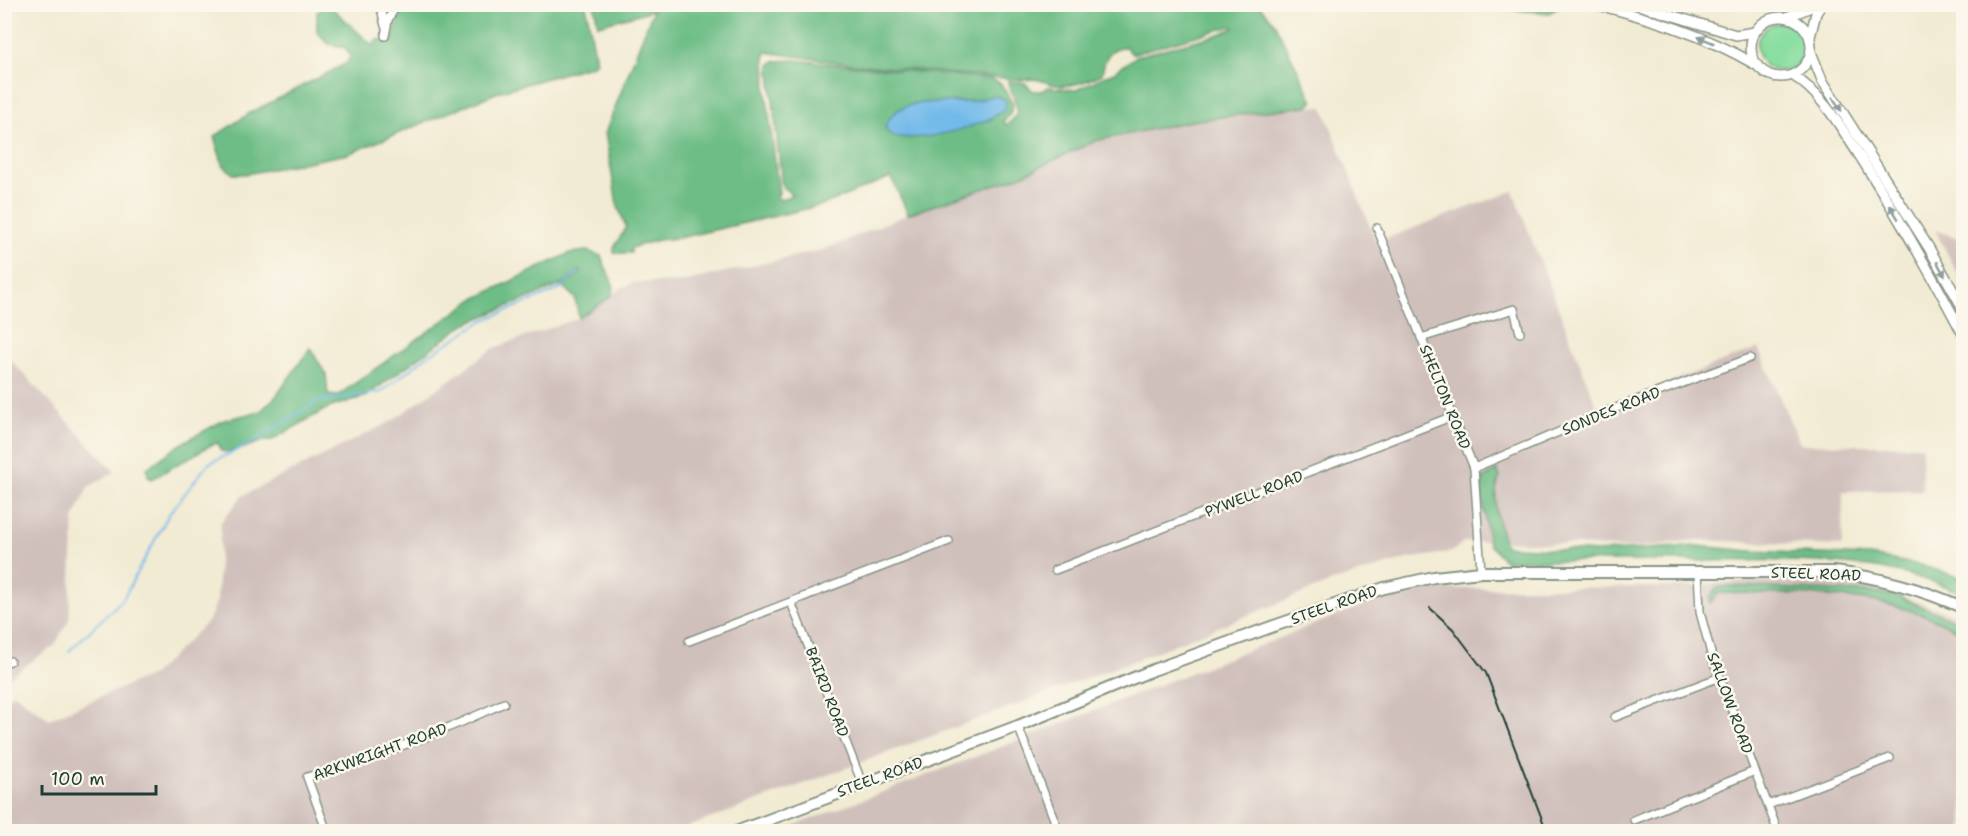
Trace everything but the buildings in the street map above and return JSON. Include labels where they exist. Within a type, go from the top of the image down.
[{"type":"main road","name":"STEEL ROAD","points":[[736,831],[1018,726],[1153,670],[1384,588],[1434,577],[1481,572],[1834,572],[1872,576],[1910,586],[1964,608]]},
{"type":"street","points":[[380,4],[385,32],[397,4]]},
{"type":"street","points":[[1594,4],[1676,28],[1730,50],[1773,76],[1792,75],[1809,86],[1843,131],[1933,276],[1964,336]]},
{"type":"street","points":[[1635,4],[1736,35],[1755,32],[1771,18],[1788,17],[1820,4]]},
{"type":"street","points":[[1820,4],[1810,37],[1811,52],[1822,80],[1929,248],[1964,310]]},
{"type":"street","points":[[1788,17],[1802,25],[1810,37]]},
{"type":"street","points":[[1755,32],[1751,49],[1758,66]]},
{"type":"street","points":[[1792,75],[1807,62],[1811,52]]},
{"type":"street","name":"SHELTON ROAD","points":[[1377,228],[1474,468],[1481,572]]},
{"type":"street","points":[[1421,338],[1514,309],[1520,333]]},
{"type":"street","name":"SONDES ROAD","points":[[1474,468],[1608,411],[1750,358]]},
{"type":"street","name":"PYWELL ROAD","points":[[1055,570],[1453,416]]},
{"type":"street","points":[[689,641],[949,541]]},
{"type":"street","name":"SALLOW ROAD","points":[[1698,572],[1700,612],[1720,676],[1778,831]]},
{"type":"street","name":"BAIRD ROAD","points":[[791,602],[862,783]]},
{"type":"street","points":[[1615,717],[1720,676]]},
{"type":"street","name":"ARKWRIGHT ROAD","points":[[327,831],[307,777],[356,763],[464,722],[504,703]]},
{"type":"street","points":[[1018,726],[1059,831]]},
{"type":"street","points":[[1768,805],[1890,758]]},
{"type":"street","points":[[1634,820],[1755,771]]},
{"type":"street","points":[[142,831],[153,827]]},
{"type":"shaded area","points":[[1307,106],[1323,107],[1376,242],[1513,191],[1598,410],[1758,348],[1800,444],[1922,446],[1922,490],[1843,491],[1842,546],[1696,540],[1630,548],[1505,541],[1463,542],[1452,552],[1407,559],[1334,581],[1128,663],[677,831],[5,831],[4,698],[14,694],[49,719],[154,674],[209,620],[217,600],[221,522],[242,496],[392,421],[494,348],[579,318],[621,288],[633,283],[682,282],[823,250],[908,214],[1018,177],[1095,141],[1191,121]]},
{"type":"shaded area","points":[[1935,230],[1963,240],[1963,283]]},
{"type":"shaded area","points":[[4,353],[115,472],[88,487],[74,519],[69,620],[54,646],[5,680]]},
{"type":"shaded area","points":[[1740,581],[1849,583],[1875,587],[1963,618],[1963,831],[777,832],[1369,603],[1424,589],[1684,587]]},
{"type":"green space","points":[[329,5],[373,46],[377,39],[392,41],[401,16],[413,5],[586,5],[596,61],[593,65],[501,91],[348,154],[246,174],[233,174],[223,165],[214,137],[250,113],[347,63],[350,57],[346,48],[329,44],[317,32],[317,12]]},
{"type":"green space","points":[[594,5],[1259,5],[1275,24],[1313,101],[1307,106],[1191,121],[1095,141],[1018,177],[908,214],[891,177],[823,205],[679,238],[658,240],[631,248],[631,253],[614,253],[614,248],[626,227],[617,204],[605,133],[653,10],[598,25]],"holes":[[[1232,26],[1234,28],[1217,35],[1137,56],[1114,72],[1076,90],[1049,87],[1041,91],[1033,91],[1025,83],[1008,81],[1017,110],[1016,115],[1006,125],[1003,121],[1010,114],[1013,104],[1001,84],[993,79],[794,60],[775,61],[770,65],[770,73],[782,186],[792,195],[779,200],[777,197],[779,193],[766,91],[765,52],[853,64],[1024,80],[1035,79],[1065,86],[1102,74],[1108,55],[1120,47],[1126,47],[1132,54]],[[972,101],[992,119],[934,135],[896,137],[912,104]]]},
{"type":"green space","points":[[1467,5],[1544,5],[1558,8],[1549,13]]},
{"type":"green space","points":[[1781,23],[1798,30],[1805,47],[1798,64],[1781,71],[1764,64],[1757,47],[1764,30]]},
{"type":"green space","points":[[587,251],[601,256],[614,287],[611,296],[579,318],[575,298],[563,287],[581,273],[580,270],[561,285],[465,324],[366,396],[328,408],[272,440],[227,452],[221,451],[218,443],[211,445],[152,479],[148,477],[147,468],[184,442],[224,420],[261,411],[277,395],[310,348],[326,374],[328,395],[337,396],[474,299],[570,253]]},
{"type":"green space","points":[[1497,470],[1500,477],[1497,485],[1496,512],[1505,546],[1596,552],[1698,546],[1751,551],[1870,556],[1920,565],[1963,578],[1963,594],[1901,573],[1838,563],[1806,561],[1506,561],[1489,545],[1481,491],[1483,479]]},
{"type":"green space","points":[[1730,586],[1880,593],[1901,598],[1963,624],[1963,634],[1906,609],[1844,597],[1718,593],[1710,603],[1710,597],[1717,588]]},
{"type":"water","points":[[995,96],[1006,100],[1005,109],[995,116],[966,128],[933,135],[903,137],[891,135],[885,128],[890,117],[898,110],[908,106],[933,102],[968,102]]},
{"type":"waterway","points":[[68,652],[123,599],[169,514],[208,464],[251,443],[319,401],[381,392],[426,357],[484,320],[558,290],[579,272]]},
{"type":"railway","points":[[1430,608],[1453,629],[1486,673],[1547,832]]}]
